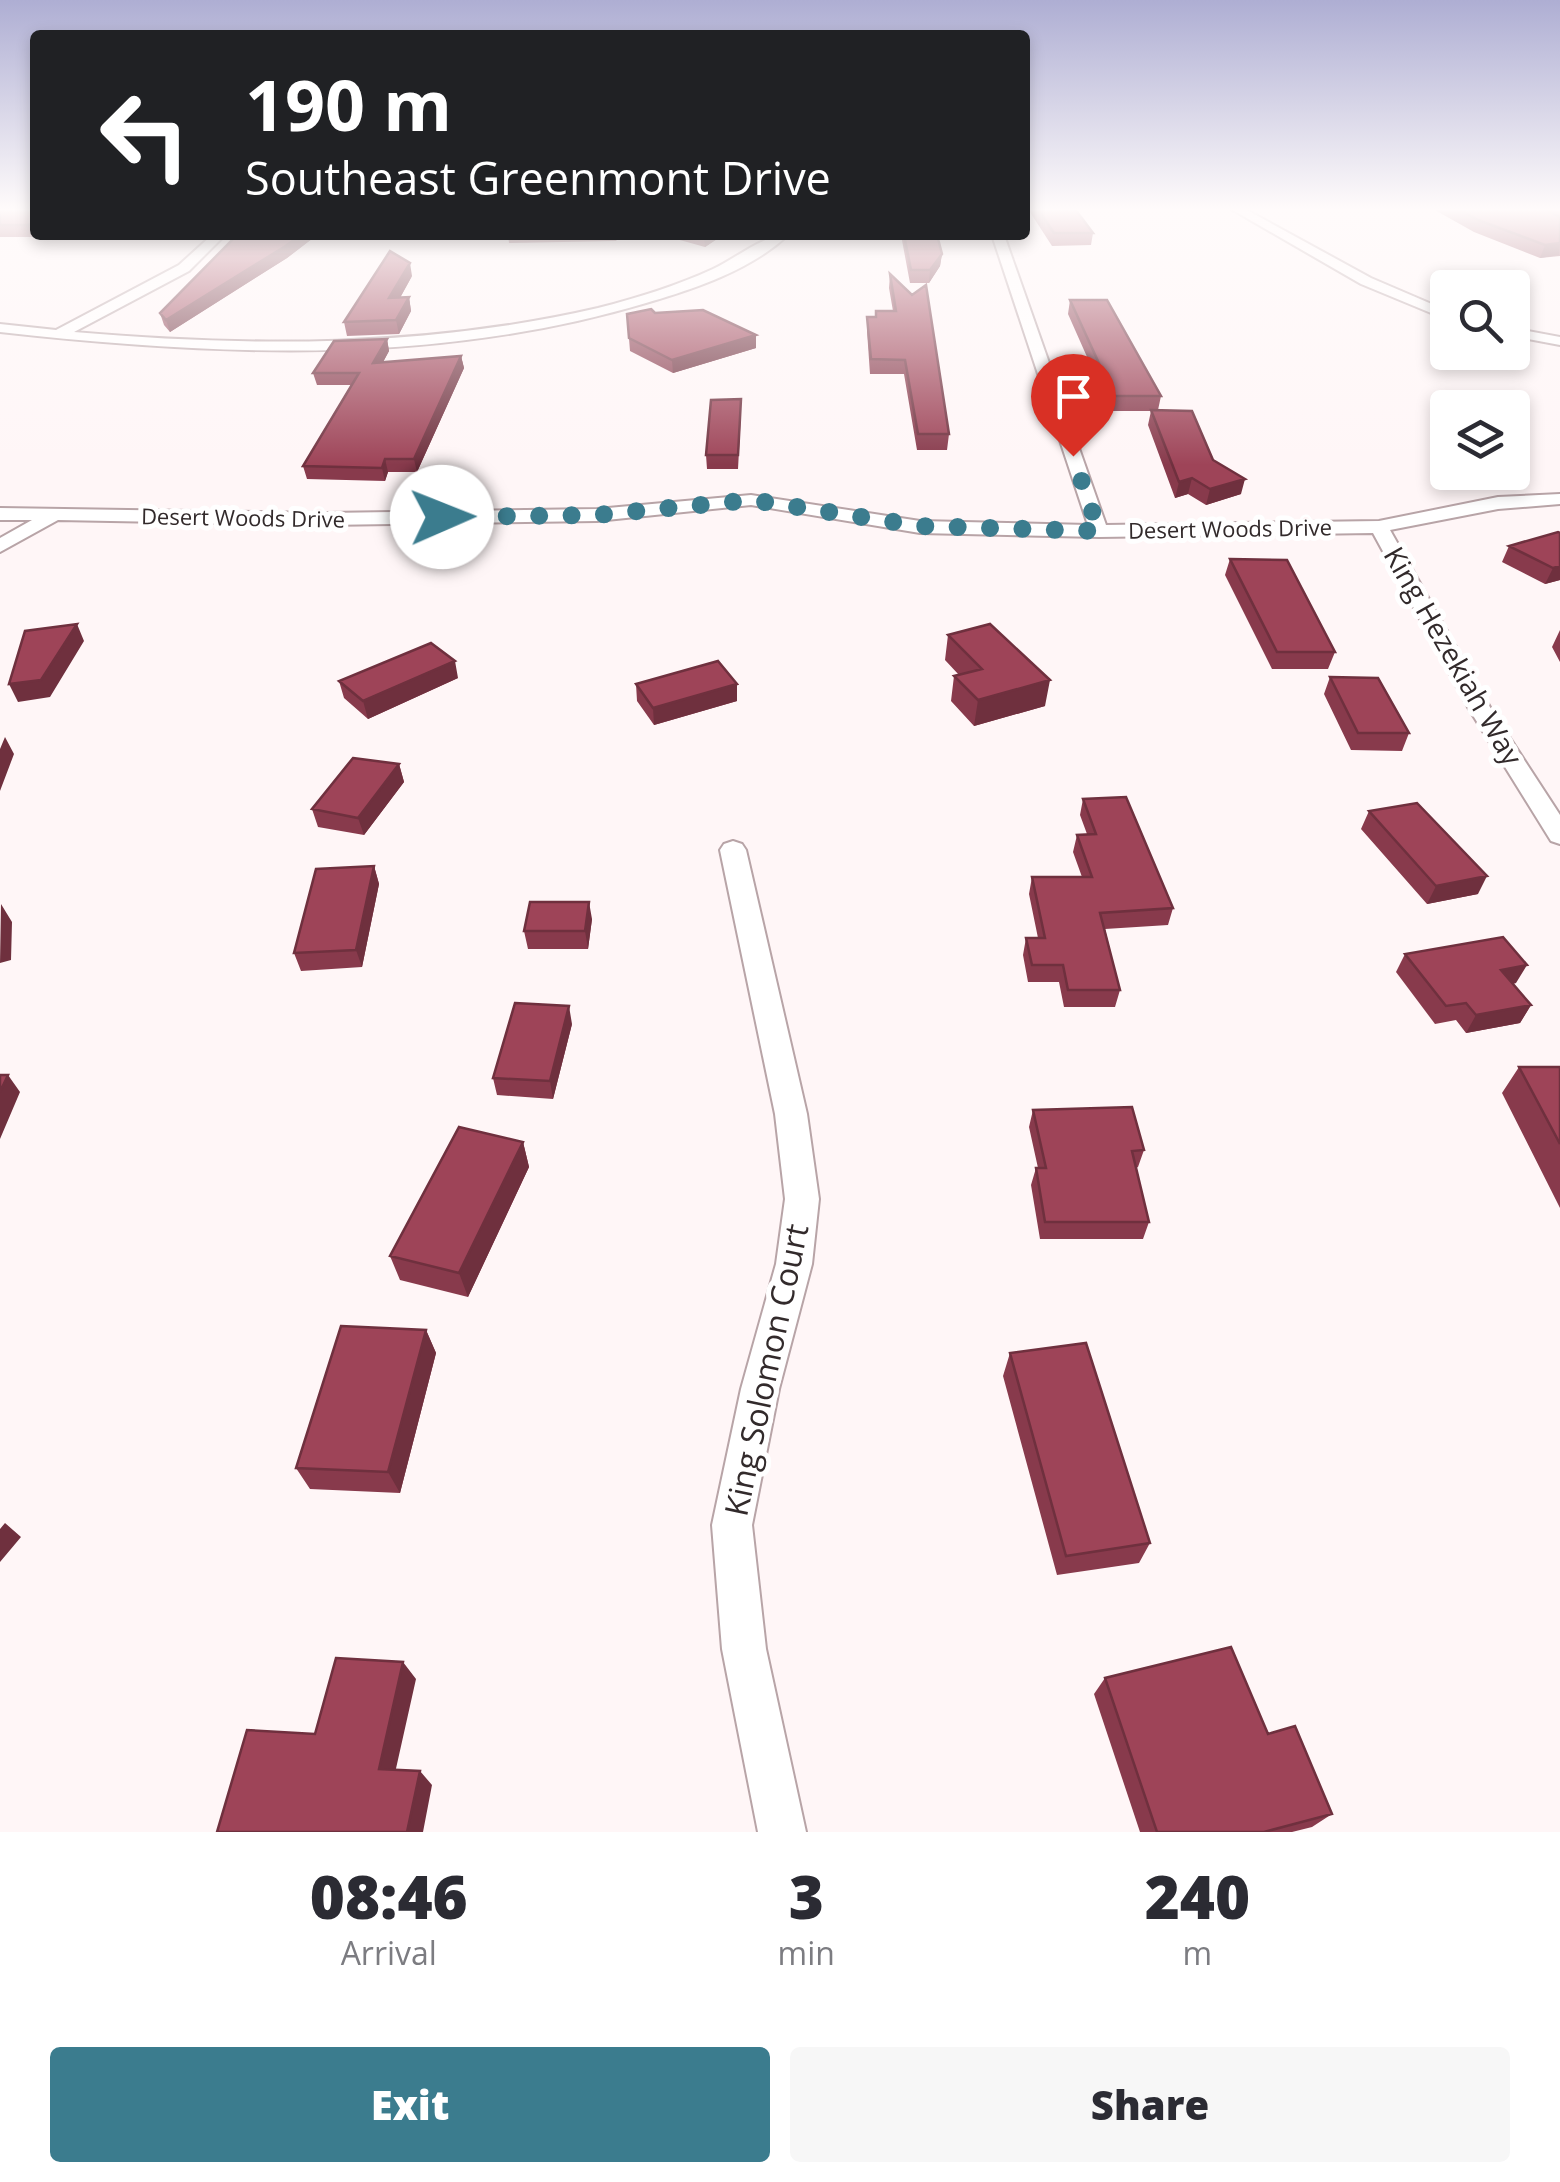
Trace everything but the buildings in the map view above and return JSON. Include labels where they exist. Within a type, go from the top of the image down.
[{"type":"street","points":[[57,335],[134,294]]},
{"type":"street","points":[[0,328],[165,346],[378,346],[454,340],[551,323],[658,294]]},
{"type":"street","points":[[1018,294],[1099,531]]},
{"type":"street","points":[[1392,294],[1430,310]]},
{"type":"street","points":[[1530,335],[1560,340]]},
{"type":"street","name":"Desert Woods Drive","points":[[0,514],[326,519],[597,515],[752,500],[920,526],[1099,531],[1379,526],[1498,502],[1560,499]]},
{"type":"street","points":[[0,546],[54,515]]},
{"type":"street","name":"King Hezekiah Way","points":[[1379,526],[1480,709],[1560,835]]},
{"type":"street","name":"King Solomon Court","points":[[733,850],[791,1114],[802,1199],[794,1264],[760,1389],[732,1525],[744,1649],[782,1832]]},
{"type":"route","points":[[442,517],[597,515],[752,500],[920,526],[1099,531],[1073,456]]}]
